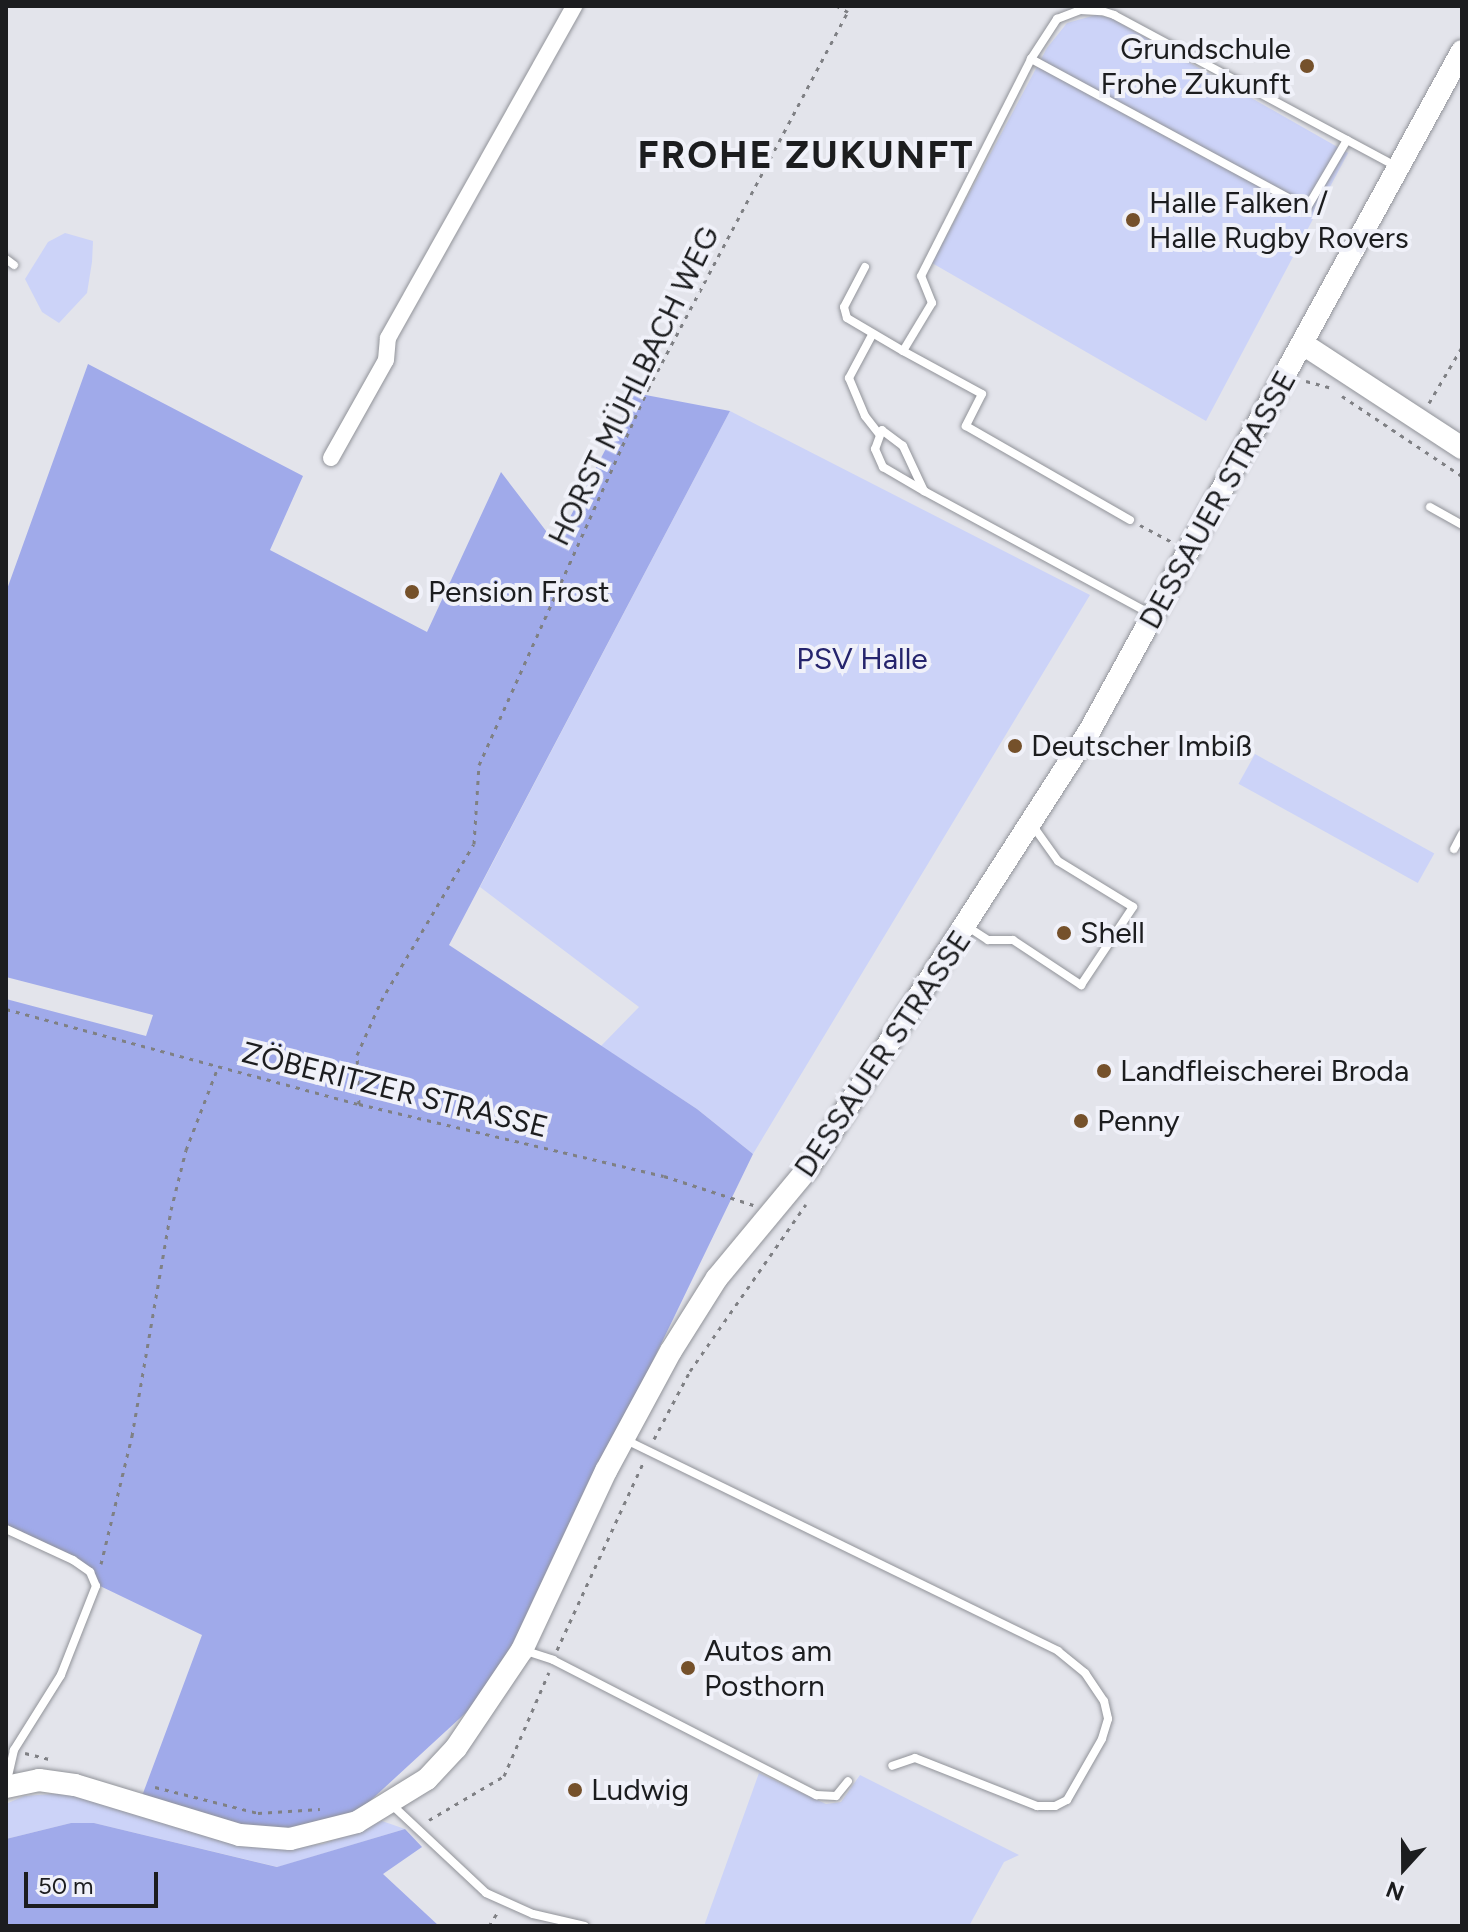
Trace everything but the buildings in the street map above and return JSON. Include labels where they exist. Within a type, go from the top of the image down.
[{"type":"main road","name":"DESSAUER STRASSE","points":[[6,1786],[52,1781],[147,1797],[240,1835],[290,1839],[337,1829],[391,1803],[449,1756],[522,1650],[624,1439],[717,1278],[774,1212],[1033,826],[1190,551],[1311,350],[1399,168],[1462,51]]},
{"type":"main road","points":[[1311,350],[1462,448]]},
{"type":"street","points":[[331,458],[386,360],[388,338],[574,6]]},
{"type":"lane","points":[[903,351],[932,303],[921,276],[1031,59],[1057,19],[1080,10],[1102,11],[1399,168]]},
{"type":"lane","points":[[1031,59],[1307,208],[1347,140]]},
{"type":"lane","points":[[6,259],[14,265]]},
{"type":"lane","points":[[865,267],[844,312],[850,323],[903,351],[919,364],[982,394],[966,426],[1130,520]]},
{"type":"lane","points":[[872,335],[849,378],[865,416],[879,434],[876,460],[924,491],[1155,616]]},
{"type":"lane","points":[[879,434],[886,430],[903,446],[924,491]]},
{"type":"lane","points":[[1430,507],[1462,525]]},
{"type":"lane","points":[[968,927],[988,940],[1013,940],[1081,985],[1133,907],[1058,861],[1033,826]]},
{"type":"lane","points":[[1454,849],[1462,834]]},
{"type":"lane","points":[[624,1439],[1058,1651],[1085,1673],[1104,1701],[1108,1719],[1102,1739],[1067,1800],[1055,1806],[1037,1806],[915,1758],[892,1766]]},
{"type":"lane","points":[[6,1529],[73,1560],[90,1572],[96,1586],[61,1675],[14,1750],[6,1786]]},
{"type":"lane","points":[[522,1650],[553,1660],[816,1795],[836,1796],[848,1781]]},
{"type":"lane","points":[[391,1803],[419,1826],[486,1893],[503,1902],[585,1926]]},
{"type":"path","name":"HORST MÜHLBACH WEG","points":[[359,1104],[357,1055],[409,946],[474,844],[479,765],[648,389],[848,12],[837,6]]},
{"type":"path","points":[[1415,418],[1462,347]]},
{"type":"path","points":[[1298,395],[1306,381],[1311,350]]},
{"type":"path","points":[[1306,381],[1329,386],[1462,476]]},
{"type":"path","points":[[1130,520],[1190,551]]},
{"type":"path","name":"ZÖBERITZER STRASSE","points":[[6,1009],[359,1104],[664,1176],[774,1212]]},
{"type":"path","points":[[96,1586],[132,1436],[171,1210],[186,1150],[218,1067]]},
{"type":"path","points":[[419,1826],[485,1790],[509,1770],[553,1660],[648,1451],[690,1371],[807,1203]]},
{"type":"path","points":[[14,1750],[57,1761]]},
{"type":"path","points":[[147,1797],[258,1813],[324,1809]]},
{"type":"path","points":[[489,1926],[503,1902]]},
{"type":"green space","name":"Halle Falken / Halle Rugby Rovers","points":[[1096,15],[1111,18],[1348,153],[1206,421],[932,263],[1047,48],[1067,23]]},
{"type":"green space","points":[[65,233],[93,241],[92,262],[87,293],[59,323],[42,312],[25,279],[48,242]]},
{"type":"green space","name":"PSV Halle","points":[[730,411],[1090,595],[753,1154],[697,1109],[601,1046],[639,1007],[480,887]]},
{"type":"green space","points":[[1255,754],[1434,853],[1418,883],[1239,784]]},
{"type":"green space","points":[[759,1773],[826,1804],[841,1802],[860,1775],[1019,1855],[1004,1862],[969,1926],[704,1926]]},
{"type":"green space","points":[[66,1793],[272,1849],[323,1844],[382,1821],[405,1829],[278,1867],[94,1823],[71,1823],[6,1839],[6,1804],[24,1796]]},
{"type":"shaded area","points":[[88,364],[303,476],[270,550],[427,632],[501,472],[556,544],[635,393],[730,411],[449,945],[697,1109],[753,1154],[526,1623],[471,1708],[358,1812],[259,1836],[142,1796],[202,1635],[98,1585],[74,1557],[6,1526],[6,999],[146,1036],[153,1015],[6,977],[6,592]]},
{"type":"shaded area","points":[[71,1823],[94,1823],[277,1867],[405,1829],[422,1847],[383,1874],[439,1926],[6,1926],[6,1839]]},
{"type":"place","name":"Grundschule Frohe Zukunft","points":[[1307,66]]},
{"type":"place","name":"Halle Falken / Halle Rugby Rovers","points":[[1133,220]]},
{"type":"place","name":"Pension Frost","points":[[412,592]]},
{"type":"place","name":"Deutscher Imbiß","points":[[1015,746]]},
{"type":"place","name":"Shell","points":[[1064,933]]},
{"type":"place","name":"Landfleischerei Broda","points":[[1104,1071]]},
{"type":"place","name":"Penny","points":[[1081,1121]]},
{"type":"place","name":"Autos am Posthorn","points":[[688,1668]]},
{"type":"place","name":"Ludwig","points":[[575,1790]]},
{"type":"district","name":"FROHE ZUKUNFT","points":[[806,156]]}]
